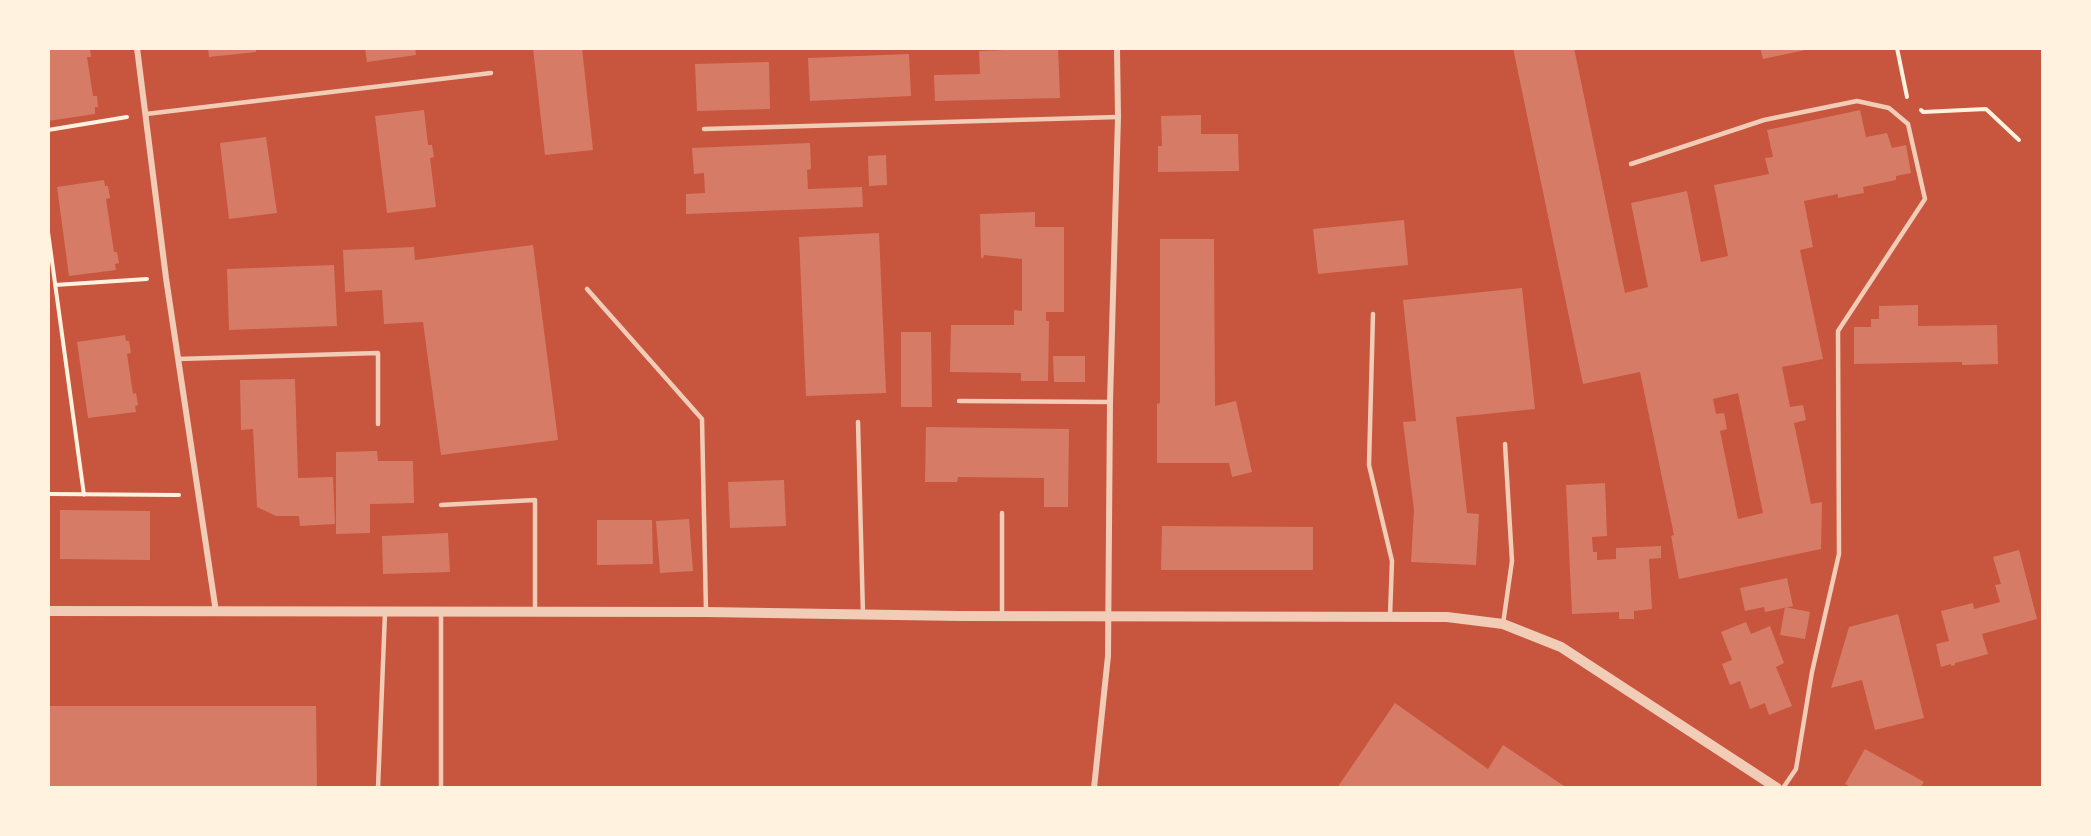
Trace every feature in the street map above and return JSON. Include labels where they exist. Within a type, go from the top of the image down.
[{"type":"street","points":[[137,48],[166,278],[216,612]]},
{"type":"street","points":[[1094,788],[1107,682],[1110,402],[1118,48]]},
{"type":"street","points":[[48,611],[706,612],[1109,617],[1447,617],[1503,624],[1561,647],[1777,788]]},
{"type":"lane","points":[[146,114],[491,73]]},
{"type":"lane","points":[[1631,164],[1764,120],[1857,101],[1889,108],[1908,124],[1925,199],[1838,331],[1839,554],[1812,672],[1796,770],[1783,788]]},
{"type":"lane","points":[[704,129],[1118,117]]},
{"type":"lane","points":[[587,289],[702,419],[706,612]]},
{"type":"lane","points":[[1373,314],[1369,465],[1392,561],[1390,616]]},
{"type":"lane","points":[[178,359],[378,353],[378,423]]},
{"type":"lane","points":[[959,401],[1110,402]]},
{"type":"lane","points":[[858,422],[863,615]]},
{"type":"lane","points":[[1503,624],[1512,561],[1505,444]]},
{"type":"lane","points":[[441,505],[535,500],[535,613]]},
{"type":"lane","points":[[1002,513],[1002,616]]},
{"type":"lane","points":[[441,612],[441,788]]},
{"type":"lane","points":[[378,788],[384,613]]},
{"type":"path","points":[[1897,48],[1907,99]]},
{"type":"path","points":[[1915,105],[1923,112],[1986,109],[2019,140]]},
{"type":"path","points":[[48,130],[146,114]]},
{"type":"path","points":[[48,232],[84,495]]},
{"type":"path","points":[[55,285],[166,278]]},
{"type":"path","points":[[48,494],[199,495]]},
{"type":"building","points":[[48,48],[90,48],[91,57],[87,57],[93,96],[97,96],[98,107],[95,107],[95,114],[48,121]]},
{"type":"building","points":[[208,48],[256,48],[256,52],[209,57]]},
{"type":"building","points":[[365,48],[415,48],[416,55],[367,62]]},
{"type":"building","points":[[533,48],[582,48],[593,150],[545,155]]},
{"type":"building","points":[[1058,48],[1060,98],[935,101],[934,75],[980,74],[979,51]]},
{"type":"building","points":[[1513,48],[1574,48],[1625,293],[1648,287],[1631,203],[1687,191],[1701,262],[1728,256],[1714,185],[1769,174],[1765,158],[1773,157],[1767,130],[1860,110],[1866,137],[1887,133],[1892,148],[1906,145],[1911,173],[1896,176],[1896,180],[1863,187],[1864,193],[1838,198],[1838,194],[1804,201],[1813,247],[1800,250],[1823,359],[1782,367],[1790,407],[1803,405],[1806,420],[1794,423],[1811,504],[1822,502],[1821,549],[1679,579],[1671,536],[1674,535],[1640,372],[1583,384]],"holes":[[[1738,393],[1763,513],[1738,519],[1720,431],[1727,429],[1724,413],[1716,414],[1713,399]]]},
{"type":"building","points":[[1760,48],[1810,48],[1810,49],[1763,59]]},
{"type":"building","points":[[909,54],[911,96],[810,101],[808,58]]},
{"type":"building","points":[[769,62],[770,109],[697,111],[695,64]]},
{"type":"building","points":[[424,110],[428,145],[432,145],[434,157],[430,158],[436,207],[387,213],[375,116]]},
{"type":"building","points":[[1201,115],[1201,134],[1238,134],[1239,171],[1158,172],[1158,146],[1162,146],[1161,116]]},
{"type":"building","points":[[266,137],[277,213],[229,219],[220,143]]},
{"type":"building","points":[[810,143],[811,169],[807,170],[808,189],[862,187],[863,207],[686,214],[686,194],[705,193],[704,173],[694,174],[692,148]]},
{"type":"building","points":[[886,155],[887,185],[869,186],[868,156]]},
{"type":"building","points":[[104,180],[105,186],[108,186],[110,198],[106,199],[114,252],[117,252],[119,263],[115,264],[116,270],[69,276],[57,187]]},
{"type":"building","points":[[1035,212],[1035,227],[1064,227],[1064,312],[1046,312],[1046,321],[1049,321],[1048,381],[1021,381],[1021,373],[950,372],[951,325],[1014,325],[1014,310],[1022,311],[1022,259],[984,255],[981,258],[980,214]]},
{"type":"building","points":[[1404,220],[1408,265],[1318,274],[1313,229]]},
{"type":"building","points":[[879,233],[886,393],[806,396],[799,237]]},
{"type":"building","points":[[1160,239],[1214,239],[1215,406],[1236,401],[1252,472],[1232,477],[1229,463],[1157,463],[1157,404],[1160,403]]},
{"type":"building","points":[[533,245],[558,440],[441,455],[423,322],[384,324],[382,290],[345,292],[343,250],[414,247],[415,260]]},
{"type":"building","points":[[334,265],[337,326],[229,330],[227,269]]},
{"type":"building","points":[[1522,288],[1535,409],[1456,417],[1467,513],[1479,514],[1476,565],[1411,562],[1414,510],[1403,422],[1416,421],[1403,300]]},
{"type":"building","points":[[1918,305],[1918,326],[1997,325],[1998,364],[1962,365],[1962,362],[1854,364],[1854,327],[1871,327],[1871,319],[1879,319],[1879,306]]},
{"type":"building","points":[[901,332],[931,332],[932,407],[901,407]]},
{"type":"building","points":[[125,335],[126,341],[129,341],[131,353],[127,354],[133,394],[136,393],[138,405],[135,406],[136,412],[88,418],[77,342]]},
{"type":"building","points":[[1053,356],[1085,356],[1085,382],[1054,382]]},
{"type":"building","points":[[295,379],[298,478],[333,477],[335,524],[300,526],[299,516],[276,516],[257,507],[253,429],[241,430],[240,380]]},
{"type":"building","points":[[926,427],[1069,429],[1068,507],[1044,507],[1044,478],[958,477],[957,482],[925,482]]},
{"type":"building","points":[[377,451],[378,461],[413,461],[414,503],[370,504],[370,533],[336,534],[336,452]]},
{"type":"building","points":[[784,480],[786,526],[730,528],[728,482]]},
{"type":"building","points":[[1605,483],[1607,536],[1592,537],[1593,552],[1597,552],[1597,560],[1616,559],[1616,548],[1661,546],[1661,558],[1649,559],[1652,609],[1634,611],[1634,619],[1619,619],[1619,612],[1572,614],[1566,485]]},
{"type":"building","points":[[60,510],[150,511],[150,560],[60,559]]},
{"type":"building","points":[[689,519],[693,571],[660,573],[656,521]]},
{"type":"building","points":[[597,520],[652,520],[653,564],[597,565]]},
{"type":"building","points":[[1162,526],[1313,527],[1313,570],[1161,570]]},
{"type":"building","points":[[448,533],[450,572],[383,574],[382,536]]},
{"type":"building","points":[[2019,550],[2037,619],[1982,634],[1988,654],[1955,663],[1955,665],[1941,667],[1936,644],[1949,641],[1941,611],[1973,603],[1974,609],[2000,602],[1995,585],[2001,584],[1993,557]]},
{"type":"building","points":[[1787,578],[1793,606],[1765,612],[1764,607],[1745,611],[1740,588]]},
{"type":"building","points":[[1785,607],[1810,612],[1805,639],[1780,635]]},
{"type":"building","points":[[1898,614],[1924,718],[1875,730],[1862,680],[1831,688],[1849,627]]},
{"type":"building","points":[[1746,622],[1751,634],[1770,626],[1784,663],[1776,667],[1792,706],[1769,715],[1765,703],[1750,709],[1740,681],[1730,685],[1722,664],[1732,660],[1721,632]]},
{"type":"building","points":[[1395,703],[1488,769],[1503,745],[1567,788],[1337,788]]},
{"type":"building","points":[[48,706],[316,706],[317,788],[48,788]]},
{"type":"building","points":[[1865,749],[1924,782],[1920,788],[1853,788],[1845,784]]}]
